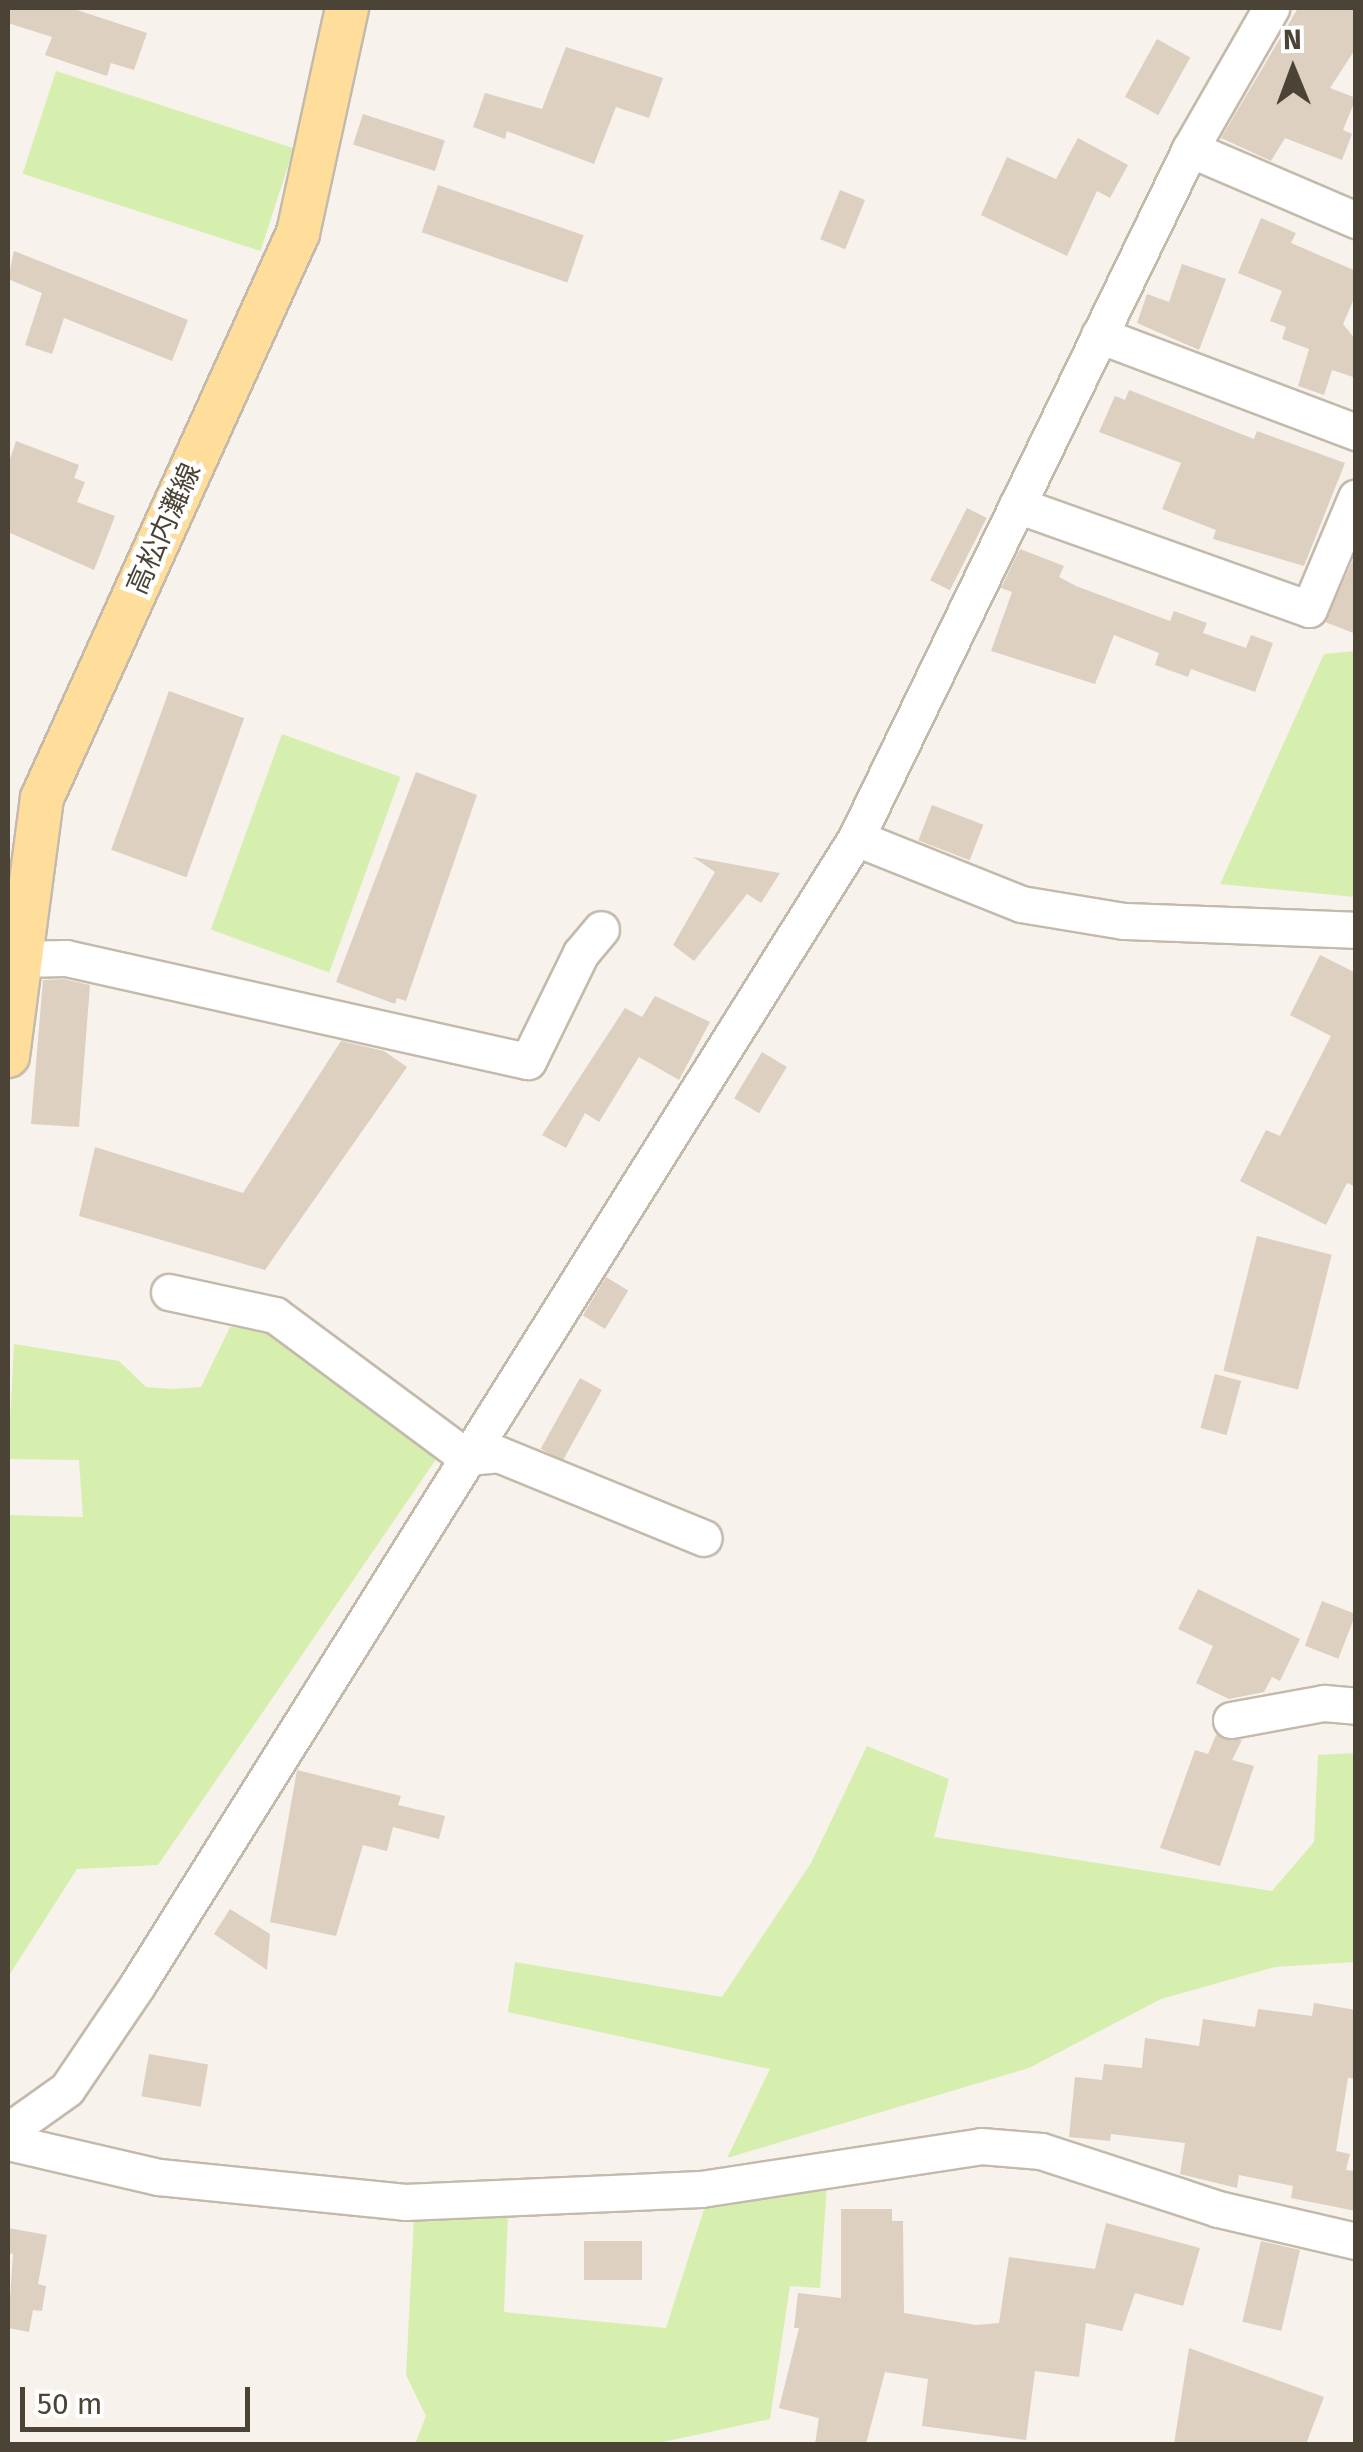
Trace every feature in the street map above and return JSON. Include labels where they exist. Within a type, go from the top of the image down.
[{"type":"main road","name":"高松内灘線","points":[[8,1056],[42,798],[298,232],[347,8]]},
{"type":"street","points":[[8,2131],[68,2089],[856,838],[1190,149],[1271,8]]},
{"type":"street","points":[[1190,149],[1356,220]]},
{"type":"street","points":[[1100,335],[1356,432]]},
{"type":"street","points":[[1017,505],[1310,609],[1356,496]]},
{"type":"street","points":[[856,838],[1021,904],[1124,921],[1356,930]]},
{"type":"street","points":[[18,958],[66,958],[528,1061],[580,953],[602,929]]},
{"type":"street","points":[[170,1292],[275,1316],[466,1457],[498,1454],[704,1538]]},
{"type":"street","points":[[1231,1720],[1324,1703],[1356,1706]]},
{"type":"street","points":[[8,2142],[158,2177],[404,2202],[701,2189],[981,2146],[1041,2151],[1218,2209],[1356,2241]]},
{"type":"green space","points":[[56,71],[294,148],[260,251],[23,174]]},
{"type":"green space","points":[[1355,651],[1355,897],[1220,884],[1324,654]]},
{"type":"green space","points":[[282,734],[400,777],[329,973],[211,929]]},
{"type":"green space","points":[[230,1327],[276,1331],[441,1452],[158,1865],[77,1869],[8,1977],[8,1515],[83,1517],[79,1460],[8,1459],[14,1344],[119,1361],[146,1387],[201,1387]]},
{"type":"green space","points":[[867,1746],[949,1779],[934,1837],[1272,1891],[1314,1842],[1318,1755],[1355,1753],[1355,1962],[1275,1967],[1161,1999],[1029,2068],[727,2158],[770,2069],[508,2012],[515,1962],[722,1997],[811,1863]]},
{"type":"green space","points":[[827,2184],[820,2288],[790,2286],[770,2419],[654,2444],[415,2444],[426,2416],[406,2375],[414,2218],[508,2213],[504,2312],[666,2328],[706,2203]]},
{"type":"building","points":[[8,8],[71,8],[147,33],[134,70],[111,63],[107,76],[45,55],[52,37],[8,23]]},
{"type":"building","points":[[1298,8],[1356,8],[1356,48],[1330,88],[1356,98],[1343,130],[1352,134],[1342,160],[1285,138],[1271,161],[1221,138]]},
{"type":"building","points":[[1157,39],[1190,57],[1158,115],[1125,97]]},
{"type":"building","points":[[566,47],[663,78],[649,118],[616,107],[594,164],[507,131],[505,139],[473,127],[485,93],[542,109]]},
{"type":"building","points":[[363,114],[445,141],[435,171],[353,144]]},
{"type":"building","points":[[1078,138],[1128,165],[1110,198],[1097,191],[1067,256],[981,215],[1007,157],[1056,179]]},
{"type":"building","points":[[438,185],[584,235],[567,282],[422,232]]},
{"type":"building","points":[[840,190],[865,200],[845,249],[820,239]]},
{"type":"building","points":[[1261,218],[1296,233],[1291,243],[1356,271],[1356,294],[1343,324],[1356,340],[1356,378],[1332,370],[1324,395],[1298,386],[1309,349],[1282,339],[1286,327],[1270,321],[1282,291],[1238,273]]},
{"type":"building","points":[[14,251],[188,320],[172,361],[64,318],[52,354],[25,345],[42,293],[8,279]]},
{"type":"building","points":[[1182,264],[1226,279],[1199,350],[1137,323],[1147,294],[1169,302]]},
{"type":"building","points":[[1129,390],[1254,439],[1257,431],[1345,463],[1304,566],[1213,539],[1216,530],[1162,509],[1181,463],[1099,432],[1115,396],[1125,400]]},
{"type":"building","points":[[16,441],[79,465],[74,478],[85,482],[77,502],[115,516],[94,570],[8,532],[8,465]]},
{"type":"building","points":[[967,508],[987,518],[950,590],[930,580]]},
{"type":"building","points":[[1020,549],[1064,566],[1059,577],[1076,586],[1170,621],[1174,611],[1207,623],[1203,633],[1246,648],[1251,635],[1273,643],[1255,692],[1191,669],[1188,677],[1155,665],[1159,653],[1114,635],[1095,684],[991,651],[1012,592],[1001,588]]},
{"type":"building","points":[[1356,553],[1356,634],[1325,622]]},
{"type":"building","points":[[169,691],[244,718],[186,877],[111,850]]},
{"type":"building","points":[[416,772],[477,795],[406,1001],[397,998],[395,1004],[336,982]]},
{"type":"building","points":[[932,805],[983,825],[970,860],[918,840]]},
{"type":"building","points":[[693,857],[780,873],[761,903],[747,894],[694,961],[673,945],[715,872]]},
{"type":"building","points":[[1320,955],[1356,973],[1356,1187],[1347,1183],[1326,1225],[1240,1181],[1266,1130],[1280,1136],[1331,1036],[1290,1015]]},
{"type":"building","points":[[64,979],[90,985],[79,1127],[31,1124],[43,980]]},
{"type":"building","points":[[655,996],[710,1022],[679,1080],[639,1057],[599,1122],[585,1113],[566,1148],[542,1135],[625,1008],[642,1017]]},
{"type":"building","points":[[341,1041],[384,1051],[407,1067],[265,1270],[79,1216],[95,1147],[243,1193]]},
{"type":"building","points":[[762,1052],[787,1067],[759,1113],[734,1098]]},
{"type":"building","points":[[1257,1236],[1332,1255],[1298,1389],[1223,1371]]},
{"type":"building","points":[[606,1277],[628,1290],[605,1329],[583,1316]]},
{"type":"building","points":[[1215,1374],[1241,1381],[1227,1435],[1201,1428]]},
{"type":"building","points":[[580,1378],[602,1390],[563,1461],[541,1449]]},
{"type":"building","points":[[1198,1589],[1300,1639],[1280,1681],[1272,1677],[1264,1692],[1229,1699],[1196,1683],[1213,1646],[1178,1629]]},
{"type":"building","points":[[1322,1601],[1356,1614],[1338,1659],[1305,1646]]},
{"type":"building","points":[[1216,1735],[1242,1740],[1232,1760],[1254,1766],[1220,1866],[1160,1848],[1195,1750],[1208,1754]]},
{"type":"building","points":[[297,1770],[401,1796],[398,1805],[445,1816],[439,1839],[393,1827],[387,1851],[363,1845],[336,1936],[270,1922]]},
{"type":"building","points":[[230,1909],[270,1934],[267,1970],[214,1934]]},
{"type":"building","points":[[1314,2003],[1356,2010],[1356,2079],[1348,2078],[1336,2151],[1350,2154],[1346,2170],[1356,2171],[1356,2211],[1291,2198],[1293,2186],[1239,2175],[1237,2188],[1180,2174],[1185,2143],[1111,2134],[1110,2141],[1069,2137],[1075,2077],[1102,2080],[1104,2064],[1142,2068],[1145,2038],[1199,2046],[1203,2019],[1255,2027],[1258,2009],[1312,2016]]},
{"type":"building","points":[[149,2054],[208,2064],[201,2107],[142,2096]]},
{"type":"building","points":[[841,2209],[892,2209],[892,2221],[903,2221],[904,2313],[976,2325],[999,2323],[1009,2257],[1095,2269],[1106,2223],[1200,2248],[1183,2306],[1135,2293],[1122,2331],[1086,2323],[1079,2377],[1035,2371],[1026,2440],[922,2426],[928,2379],[885,2372],[866,2444],[815,2444],[819,2418],[779,2408],[799,2328],[794,2328],[798,2293],[841,2298]]},
{"type":"building","points":[[8,2228],[47,2235],[38,2284],[46,2286],[42,2311],[33,2310],[29,2332],[8,2328],[13,2254],[8,2253]]},
{"type":"building","points":[[584,2241],[642,2241],[642,2280],[584,2280]]},
{"type":"building","points":[[1261,2241],[1300,2250],[1281,2331],[1242,2322]]},
{"type":"building","points":[[1189,2348],[1324,2397],[1306,2444],[1174,2444]]}]
